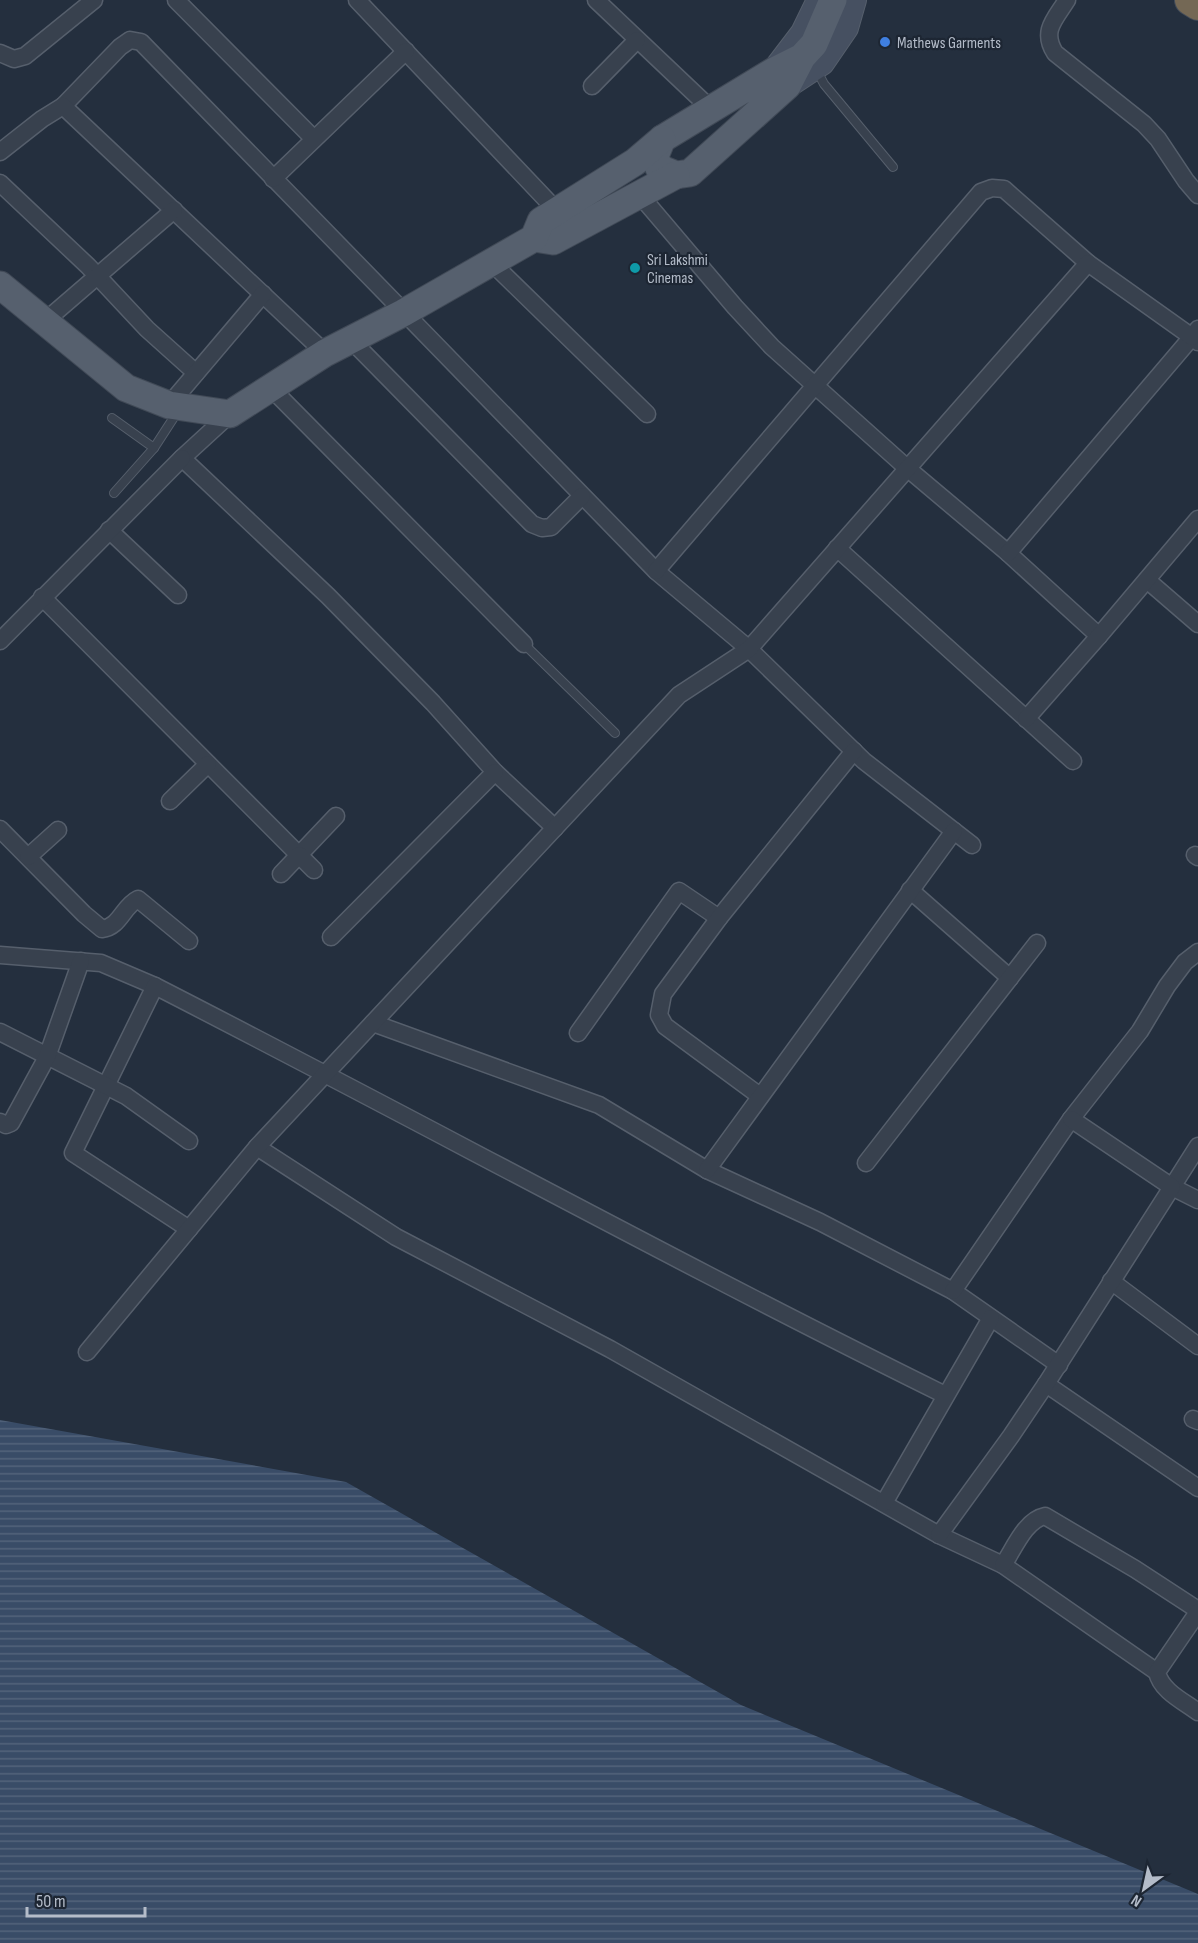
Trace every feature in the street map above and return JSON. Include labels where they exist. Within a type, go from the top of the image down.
[{"type":"highway","points":[[1190,0],[1198,5]]},
{"type":"main road","points":[[0,285],[126,388],[174,406],[230,414],[325,353],[403,313],[534,238],[541,221],[634,162],[662,139],[712,110],[780,78],[811,56],[834,0]]},
{"type":"main road","points":[[534,238],[554,241],[676,175],[690,173],[780,78]]},
{"type":"main road","points":[[662,139],[655,156],[659,168],[676,175]]},
{"type":"street","points":[[0,53],[14,59],[25,56],[94,0]]},
{"type":"street","points":[[176,0],[314,139]]},
{"type":"street","points":[[357,0],[557,211]]},
{"type":"street","points":[[596,0],[712,110]]},
{"type":"street","points":[[780,78],[819,0]]},
{"type":"street","points":[[811,56],[822,63],[846,28],[854,0]]},
{"type":"street","points":[[1067,0],[1050,27],[1049,43],[1055,53],[1144,124],[1158,139],[1198,195]]},
{"type":"street","points":[[0,152],[42,119],[63,106],[120,46],[130,40],[141,42],[656,572],[748,649],[854,751],[972,845]]},
{"type":"street","points":[[592,86],[637,40]]},
{"type":"street","points":[[273,179],[406,51]]},
{"type":"street","points":[[63,106],[325,353]]},
{"type":"street","points":[[0,183],[98,276],[147,329],[196,373]]},
{"type":"street","points":[[656,572],[981,192],[992,188],[1004,189],[1088,263],[1196,336],[1008,553]]},
{"type":"street","points":[[639,194],[772,347],[907,468],[1008,553],[1099,636]]},
{"type":"street","points":[[44,322],[174,210]]},
{"type":"street","points":[[492,263],[647,414]]},
{"type":"street","points":[[87,1352],[257,1147],[679,695],[748,649],[1088,263]]},
{"type":"street","points":[[174,406],[196,373],[262,294]]},
{"type":"street","points":[[350,339],[532,524],[542,528],[551,527],[582,496]]},
{"type":"street","points":[[270,387],[524,644]]},
{"type":"street","points":[[0,641],[109,530],[230,414]]},
{"type":"street","points":[[182,458],[328,596],[433,703],[495,772],[555,828]]},
{"type":"street","points":[[1026,719],[1148,580],[1198,519]]},
{"type":"street","points":[[109,530],[178,595]]},
{"type":"street","points":[[837,548],[1073,762]]},
{"type":"street","points":[[1148,580],[1198,624]]},
{"type":"street","points":[[42,597],[314,870]]},
{"type":"street","points":[[760,1096],[665,1026],[659,1015],[663,994],[719,918],[854,751]]},
{"type":"street","points":[[170,801],[208,764]]},
{"type":"street","points":[[330,937],[495,772]]},
{"type":"street","points":[[281,874],[336,816]]},
{"type":"street","points":[[0,829],[84,914],[102,929],[113,926],[133,901],[138,899],[189,941]]},
{"type":"street","points":[[28,858],[58,830]]},
{"type":"street","points":[[706,1170],[954,831]]},
{"type":"street","points":[[910,890],[1011,978]]},
{"type":"street","points":[[578,1033],[679,891],[719,918]]},
{"type":"street","points":[[866,1163],[1037,944]]},
{"type":"street","points":[[952,1291],[1071,1119],[1140,1031],[1167,986],[1185,962],[1198,952]]},
{"type":"street","points":[[0,955],[101,963],[155,987],[798,1322],[945,1395]]},
{"type":"street","points":[[0,1122],[6,1125],[11,1124],[47,1057],[81,961]]},
{"type":"street","points":[[155,987],[73,1153],[189,1229]]},
{"type":"street","points":[[373,1023],[599,1105],[706,1170],[820,1222],[952,1291],[1059,1365]]},
{"type":"street","points":[[0,1032],[126,1096],[189,1141]]},
{"type":"street","points":[[1071,1119],[1172,1187],[1198,1200]]},
{"type":"street","points":[[939,1535],[1059,1365],[1198,1146]]},
{"type":"street","points":[[257,1147],[396,1237],[610,1348],[939,1535],[1003,1565],[1158,1672]]},
{"type":"street","points":[[1111,1281],[1198,1346]]},
{"type":"street","points":[[884,1503],[991,1318]]},
{"type":"street","points":[[1046,1384],[1198,1488]]},
{"type":"street","points":[[1003,1565],[1030,1524],[1045,1516],[1135,1569],[1198,1611],[1158,1672],[1159,1681],[1164,1687],[1198,1712]]},
{"type":"lane","points":[[811,56],[824,84],[892,167]]},
{"type":"lane","points":[[114,493],[169,427],[174,406]]},
{"type":"lane","points":[[112,418],[153,448]]},
{"type":"lane","points":[[524,644],[615,733]]},
{"type":"water","points":[[0,1420],[346,1482],[741,1705],[1198,1894],[1198,1943],[0,1943]]},
{"type":"place","name":"Mathews Garments","points":[[885,42]]},
{"type":"place","name":"Sri Lakshmi Cinemas","points":[[635,268]]}]
